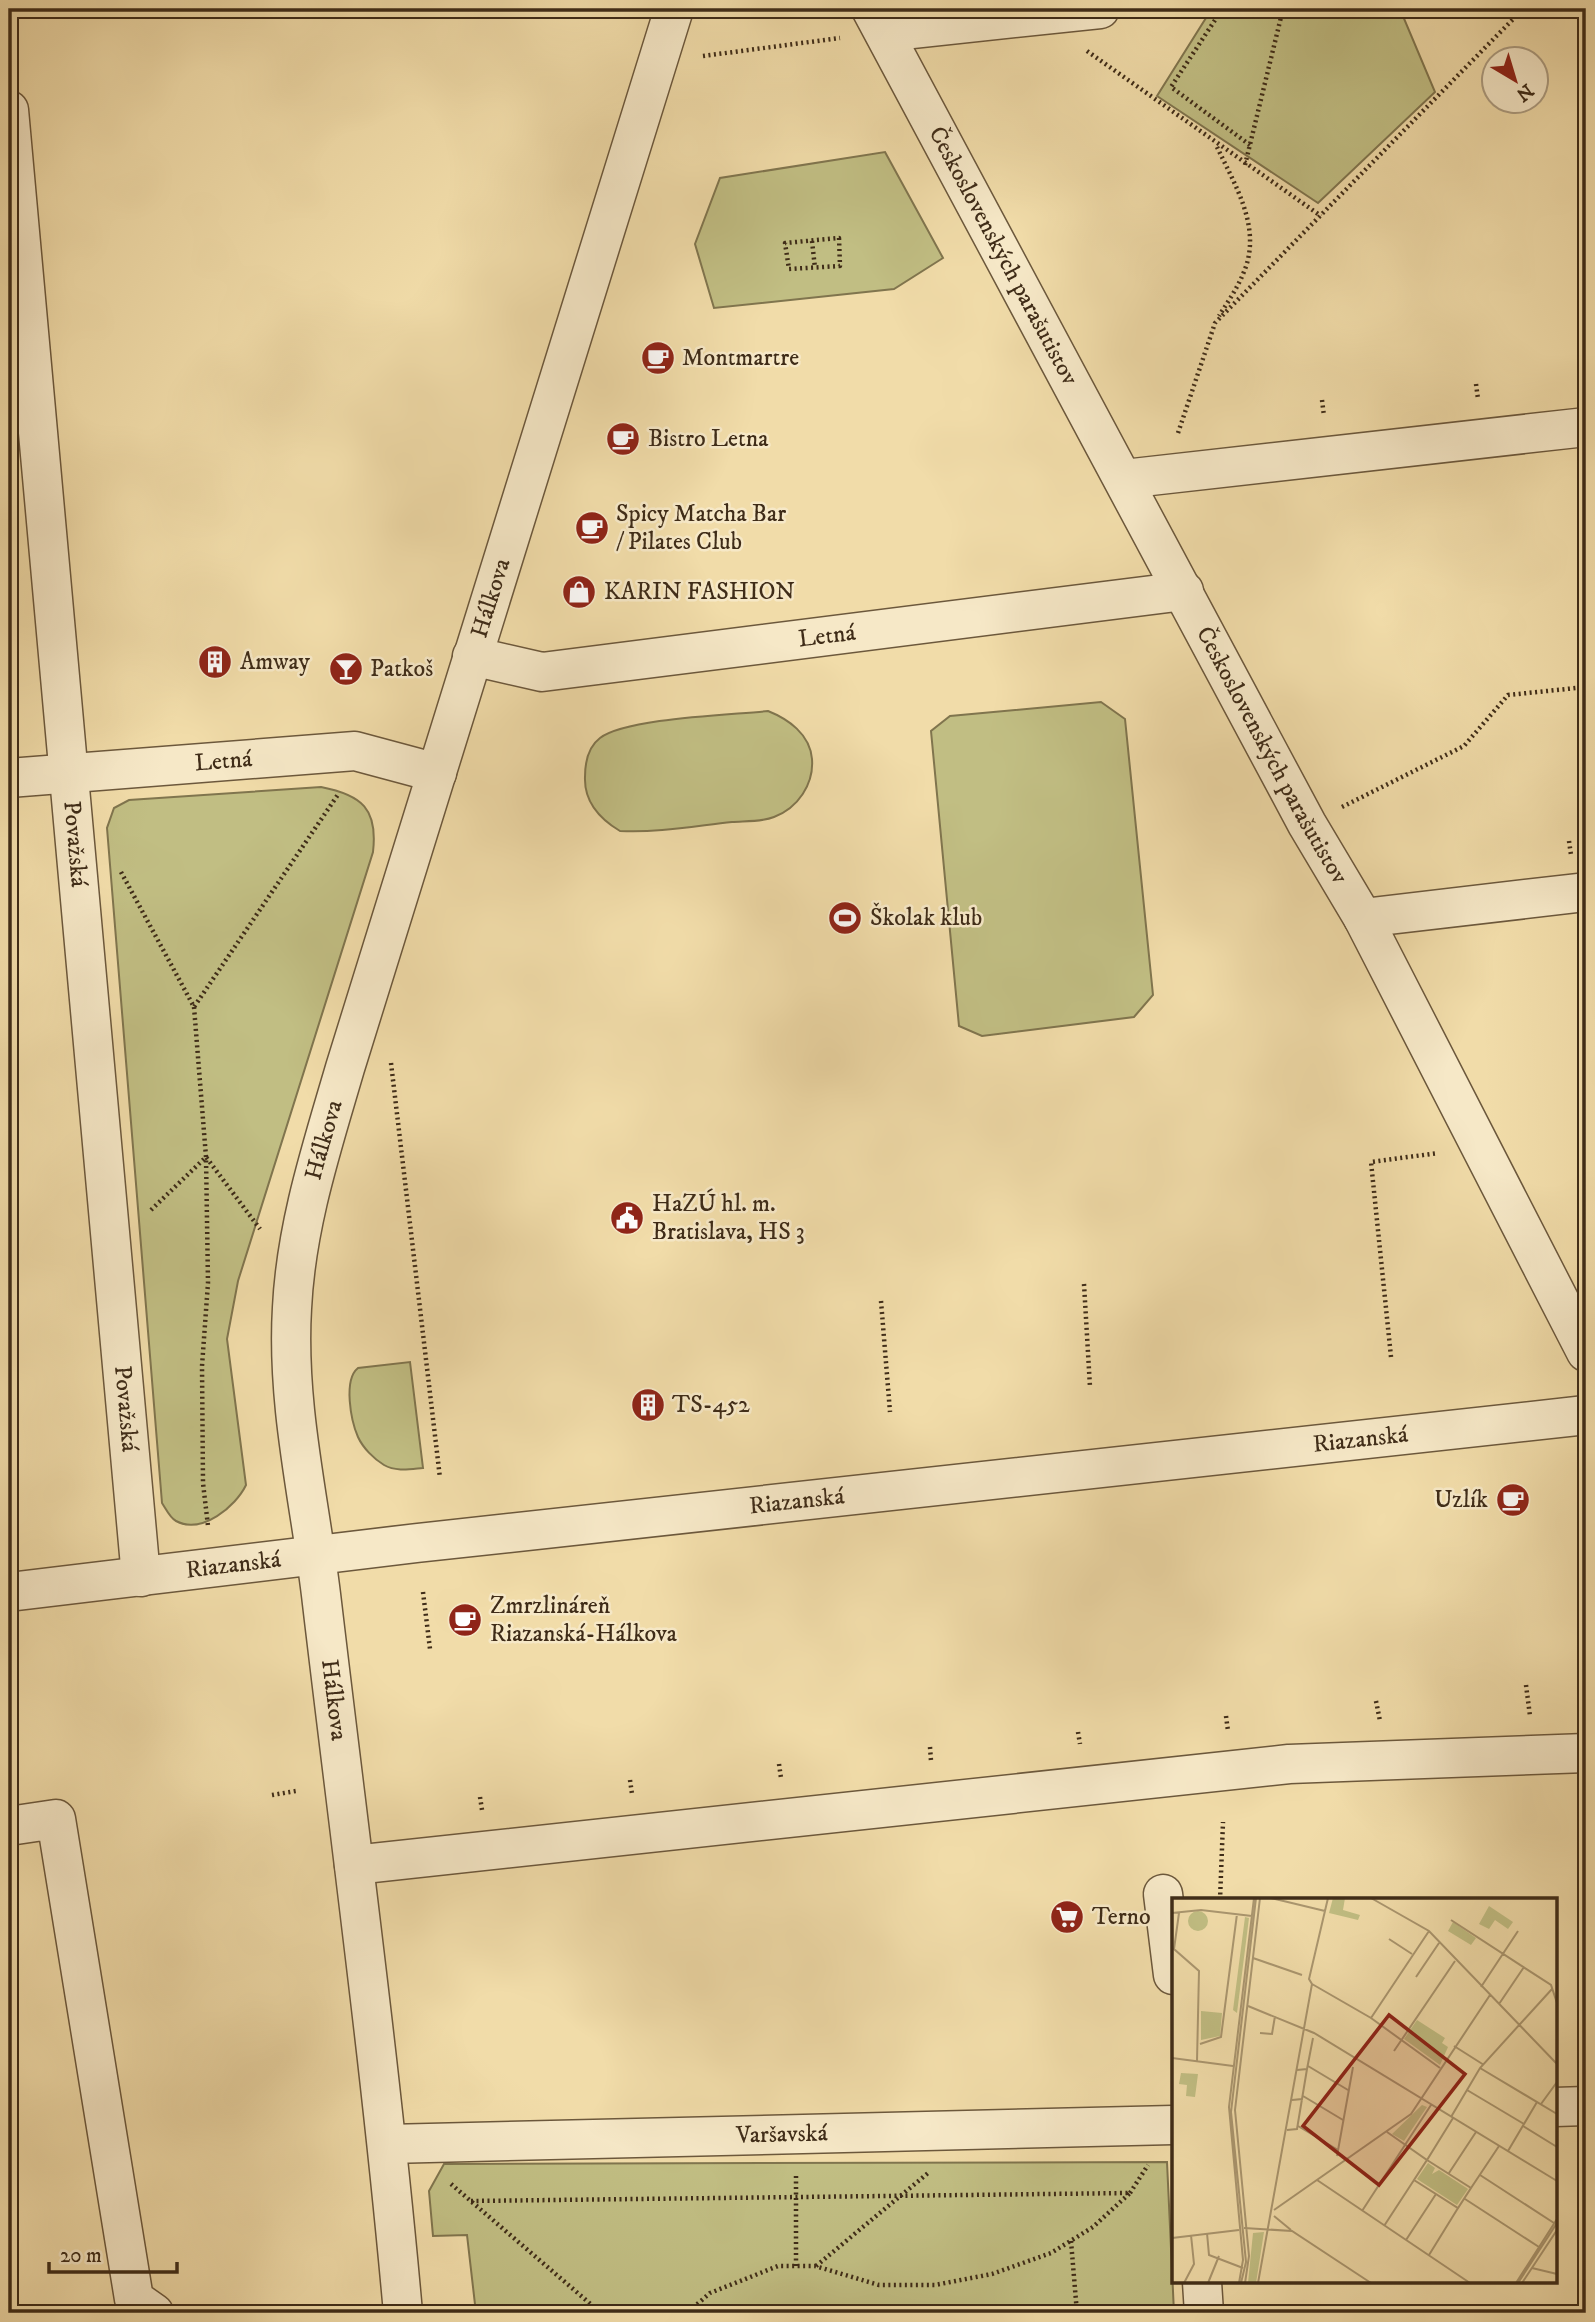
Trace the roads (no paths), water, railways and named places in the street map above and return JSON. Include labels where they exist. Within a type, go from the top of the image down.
[{"type":"street","name":"Hálkova","points":[[403,2313],[388,2144],[316,1557],[294,1413],[291,1335],[297,1251],[316,1167],[674,9]]},
{"type":"street","points":[[876,19],[1037,16],[1100,9]]},
{"type":"street","name":"Československých parašutistov","points":[[876,19],[1307,824],[1363,918],[1586,1352]]},
{"type":"street","name":"Považská","points":[[9,110],[141,1577]]},
{"type":"street","points":[[1124,478],[1586,427]]},
{"type":"street","name":"Letná","points":[[472,656],[542,672],[1184,591]]},
{"type":"street","name":"Letná","points":[[9,778],[355,751],[437,773]]},
{"type":"street","points":[[1363,918],[1586,892]]},
{"type":"street","name":"Riazanská","points":[[9,1592],[1586,1415]]},
{"type":"street","points":[[354,1865],[1289,1764],[1586,1753]]},
{"type":"street","points":[[9,1826],[56,1819],[134,2299],[154,2313]]},
{"type":"street","points":[[1164,1894],[1172,1966]]},
{"type":"street","points":[[1556,2107],[1586,2106]]},
{"type":"street","name":"Varšavská","points":[[388,2144],[1172,2125]]},
{"type":"street","points":[[1202,2284],[1204,2313]]},
{"type":"place","name":"Montmartre","points":[[658,358]]},
{"type":"place","name":"Bistro Letna","points":[[623,439]]},
{"type":"place","name":"Spicy Matcha Bar / Pilates Club","points":[[592,528]]},
{"type":"place","name":"KARIN FASHION","points":[[579,592]]},
{"type":"place","name":"Amway","points":[[215,662]]},
{"type":"place","name":"Patkoš","points":[[346,669]]},
{"type":"place","name":"Školak klub","points":[[845,918]]},
{"type":"place","name":"HaZÚ hl. m. Bratislava, HS 3","points":[[627,1218]]},
{"type":"place","name":"TS-452","points":[[648,1405]]},
{"type":"place","name":"Uzlík","points":[[1513,1500]]},
{"type":"place","name":"Zmrzlináreň Riazanská-Hálkova","points":[[465,1620]]},
{"type":"place","name":"Terno","points":[[1067,1917]]}]
